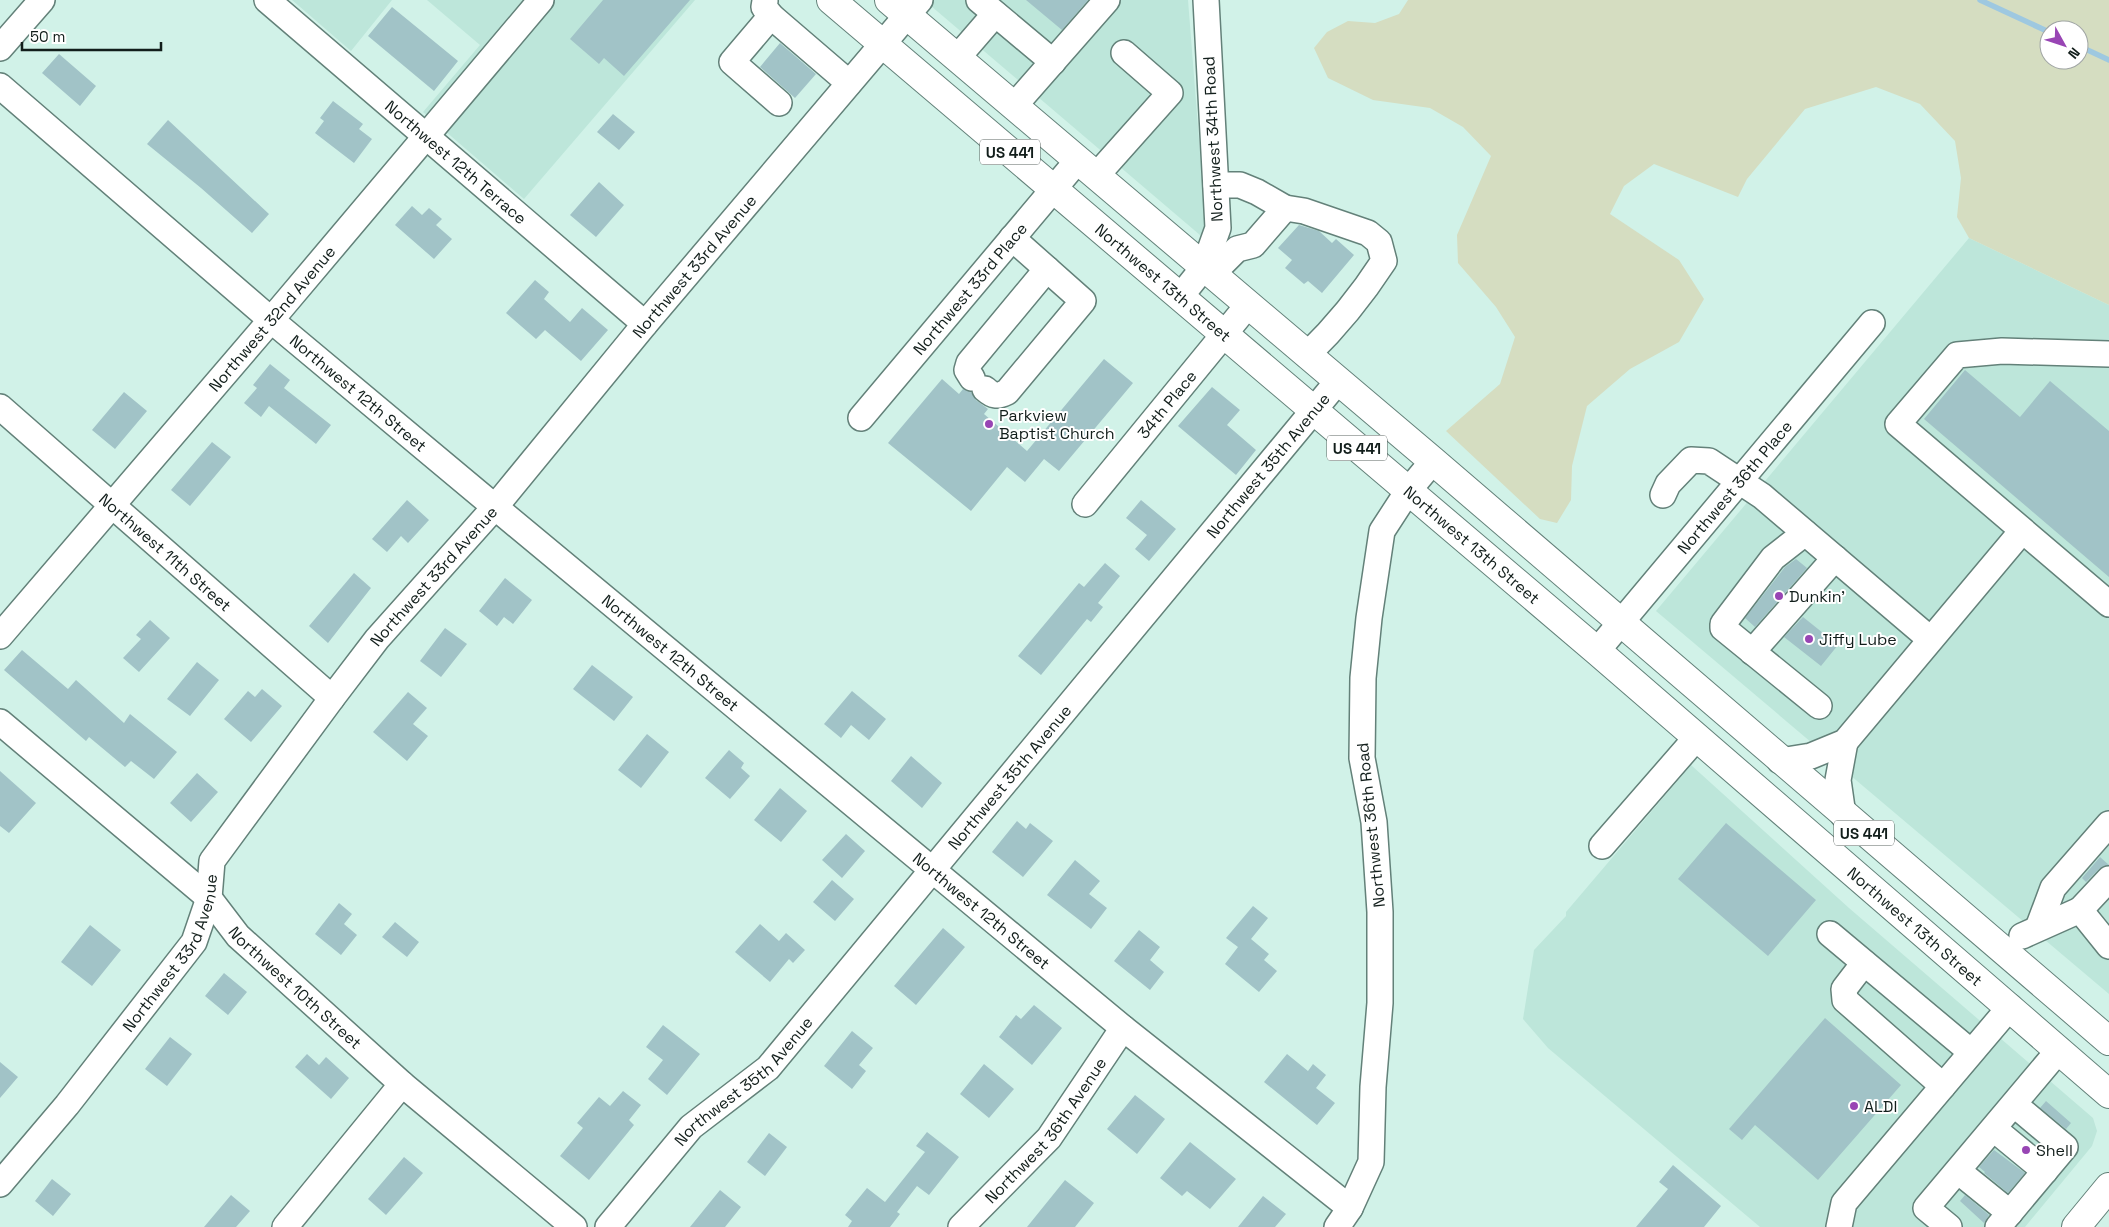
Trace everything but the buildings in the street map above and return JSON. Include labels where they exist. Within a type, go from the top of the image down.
[{"type":"main road","name":"Northwest 13th Street","points":[[831,0],[1697,737],[2109,1094]]},
{"type":"main road","name":"US 441","points":[[905,5],[957,58],[1433,461],[1780,761],[2109,1041]]},
{"type":"main road","points":[[2076,1227],[2109,1187]]},
{"type":"street","name":"Northwest 12th Terrace","points":[[267,0],[645,324]]},
{"type":"street","name":"Northwest 32nd Avenue","points":[[0,636],[112,503],[271,320],[541,0]]},
{"type":"street","points":[[1014,106],[1108,0]]},
{"type":"street","name":"Northwest 34th Road","points":[[1180,297],[1208,270],[1218,228],[1206,0]]},
{"type":"street","points":[[0,48],[41,2]]},
{"type":"street","name":"Northwest 33rd Avenue","points":[[0,1184],[67,1105],[194,942],[208,898],[212,861],[332,698],[378,639],[495,507],[645,324],[882,44],[905,5]]},
{"type":"street","points":[[957,58],[987,7],[1053,62]]},
{"type":"street","points":[[779,103],[732,62],[768,8],[849,83]]},
{"type":"street","name":"Northwest 33rd Place","points":[[861,418],[1053,189],[1087,168],[1170,93],[1124,53]]},
{"type":"street","name":"Northwest 12th Street","points":[[0,86],[271,320],[1123,1028],[1343,1218]]},
{"type":"street","points":[[1216,185],[1240,185],[1257,192],[1285,208],[1304,211],[1368,233],[1379,242],[1384,261],[1370,283],[1307,355]]},
{"type":"street","points":[[1208,270],[1237,250],[1253,245],[1285,208]]},
{"type":"street","points":[[1012,238],[1047,269],[1083,301],[1007,392],[999,396],[992,395],[967,370],[968,364],[1047,269]]},
{"type":"street","name":"34th Place","points":[[1085,504],[1248,305]]},
{"type":"street","name":"Northwest 36th Place","points":[[1596,651],[1872,323]]},
{"type":"street","points":[[2109,354],[2002,351],[1956,355],[1898,424],[2109,604]]},
{"type":"street","name":"Northwest 35th Avenue","points":[[608,1227],[691,1126],[768,1068],[1338,381]]},
{"type":"street","name":"Northwest 11th Street","points":[[0,407],[112,503],[332,698]]},
{"type":"street","points":[[1663,495],[1668,484],[1691,460],[1709,461],[1741,480],[1930,639]]},
{"type":"street","name":"Northwest 36th Road","points":[[1343,1218],[1371,1162],[1373,1087],[1380,1004],[1380,912],[1374,822],[1362,758],[1363,678],[1369,618],[1382,531],[1408,491],[1433,461]]},
{"type":"street","points":[[1843,815],[1838,780],[1846,742],[2022,531]]},
{"type":"street","points":[[1806,533],[1773,558],[1723,624],[1723,628],[1819,706]]},
{"type":"street","points":[[1752,652],[1835,558]]},
{"type":"street","name":"Northwest 10th Street","points":[[0,722],[208,898],[238,936],[402,1084],[574,1227]]},
{"type":"street","points":[[1602,846],[1697,737]]},
{"type":"street","points":[[1780,761],[1811,756],[1846,742]]},
{"type":"street","points":[[2109,824],[2053,888],[2030,932],[2080,910],[2109,879]]},
{"type":"street","points":[[2080,910],[2109,946]]},
{"type":"street","points":[[1830,934],[1972,1052]]},
{"type":"street","points":[[1864,962],[1844,990],[1844,1000],[1943,1086]]},
{"type":"street","points":[[1839,1227],[1844,1203],[2010,1008]]},
{"type":"street","name":"Northwest 36th Avenue","points":[[961,1227],[1049,1138],[1123,1028]]},
{"type":"street","points":[[1950,1227],[1926,1208],[2015,1105],[2059,1050]]},
{"type":"street","points":[[285,1227],[402,1084]]},
{"type":"street","points":[[1958,1171],[2004,1220],[2065,1147],[2015,1105]]},
{"type":"street","points":[[1994,1129],[2045,1171]]},
{"type":"shaded area","points":[[292,0],[392,0],[351,51]]},
{"type":"shaded area","points":[[427,0],[695,0],[524,199],[423,112],[480,45]]},
{"type":"shaded area","points":[[924,0],[1188,0],[1207,241]]},
{"type":"shaded area","points":[[1408,0],[2109,0],[2109,305],[1969,238],[1957,217],[1961,178],[1955,141],[1920,104],[1876,87],[1805,109],[1747,179],[1738,197],[1654,164],[1624,186],[1610,214],[1679,260],[1704,299],[1679,342],[1630,369],[1587,406],[1572,466],[1571,500],[1557,523],[1540,519],[1446,431],[1500,384],[1515,337],[1496,307],[1458,263],[1457,235],[1491,156],[1463,127],[1430,108],[1373,100],[1328,78],[1314,48],[1327,32],[1348,21],[1375,23],[1399,14]]},
{"type":"shaded area","points":[[1969,238],[2109,305],[2109,994],[1656,611]]},
{"type":"shaded area","points":[[1691,765],[1849,908],[2093,1118],[2097,1131],[2092,1146],[2025,1227],[1760,1227],[1548,1048],[1523,1019],[1534,950],[1566,916],[1566,912]]},
{"type":"waterway","points":[[1980,0],[2039,27]]},
{"type":"waterway","points":[[2089,51],[2109,60]]},
{"type":"place","name":"Parkview Baptist Church","points":[[989,424]]},
{"type":"place","name":"Dunkin'","points":[[1779,596]]},
{"type":"place","name":"Jiffy Lube","points":[[1809,639]]},
{"type":"place","name":"ALDI","points":[[1854,1106]]},
{"type":"place","name":"Shell","points":[[2026,1150]]}]
